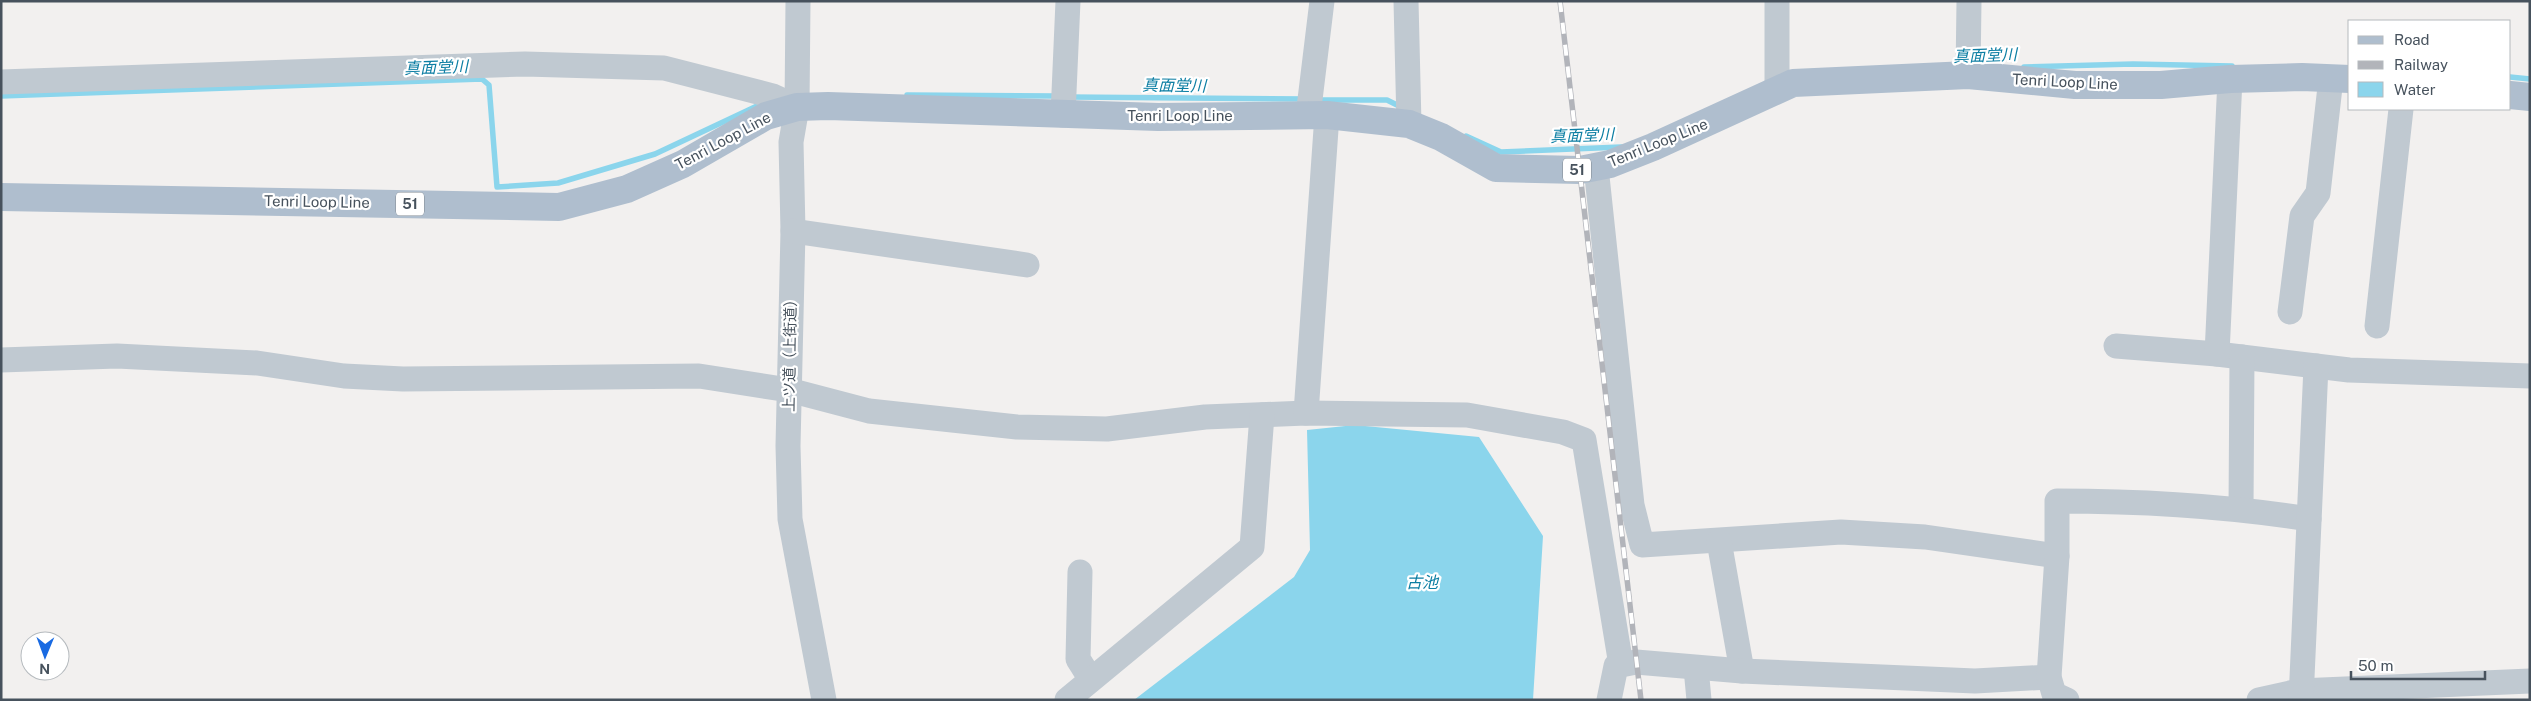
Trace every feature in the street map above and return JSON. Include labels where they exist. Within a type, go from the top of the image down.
[{"type":"main road","name":"Tenri Loop Line","points":[[1,197],[559,207],[627,189],[683,164],[766,116],[797,107],[1158,117],[1318,116],[1409,124],[1441,137],[1496,168],[1580,170],[1610,164],[1653,147],[1792,83],[1968,75],[2075,85],[2161,85],[2230,79],[2340,79]]},
{"type":"main road","points":[[2511,95],[2530,97]]},
{"type":"street","name":"上ツ道（上街道）","points":[[798,1],[797,107],[791,142],[792,231],[788,446],[790,519],[824,700]]},
{"type":"street","points":[[1063,115],[1068,1]]},
{"type":"street","points":[[1306,413],[1322,1]]},
{"type":"street","points":[[1406,1],[1409,124]]},
{"type":"street","points":[[1777,1],[1777,90]]},
{"type":"street","points":[[1968,1],[1968,75]]},
{"type":"street","points":[[1,82],[525,64],[664,68],[774,96],[797,107]]},
{"type":"street","points":[[2217,354],[2230,79]]},
{"type":"street","points":[[2290,312],[2302,216],[2318,193],[2340,79]]},
{"type":"street","points":[[2377,326],[2402,110]]},
{"type":"street","points":[[1596,167],[1632,505],[1642,544],[1719,541],[1840,532],[1925,537],[2057,556]]},
{"type":"street","points":[[792,231],[1027,265]]},
{"type":"street","points":[[2116,346],[2217,354],[2349,370],[2530,376]]},
{"type":"street","points":[[1,360],[136,356],[258,363],[344,376],[403,379],[699,376],[789,390],[869,411],[1017,427],[1107,429],[1205,417],[1306,413],[1467,415],[1563,432],[1584,440],[1621,665]]},
{"type":"street","points":[[2241,509],[2242,357]]},
{"type":"street","points":[[2300,695],[2316,366]]},
{"type":"street","points":[[1067,700],[1090,678],[1252,547],[1262,414]]},
{"type":"street","points":[[2067,700],[2054,694],[2048,677],[2057,556],[2057,501],[2121,501],[2241,509],[2309,519]]},
{"type":"street","points":[[1719,541],[1742,671]]},
{"type":"street","points":[[1080,572],[1078,659],[1090,678]]},
{"type":"street","points":[[1609,700],[1616,666],[1636,662],[1976,690],[2048,677]]},
{"type":"street","points":[[1696,668],[1699,700]]},
{"type":"street","points":[[2259,700],[2300,695],[2530,682]]},
{"type":"water","name":"古池","points":[[1355,425],[1479,437],[1543,536],[1533,700],[1134,700],[1294,577],[1310,550],[1307,430]]},
{"type":"waterway","name":"真面堂川","points":[[2024,67],[2133,64],[2232,66]]},
{"type":"waterway","name":"真面堂川","points":[[2511,77],[2530,79]]},
{"type":"waterway","name":"真面堂川","points":[[1,96],[482,79],[489,85],[497,187],[558,183],[655,154],[757,106]]},
{"type":"waterway","name":"真面堂川","points":[[907,95],[1057,96]]},
{"type":"waterway","name":"真面堂川","points":[[1069,97],[1305,99]]},
{"type":"waterway","name":"真面堂川","points":[[1317,100],[1387,100],[1403,108]]},
{"type":"waterway","name":"真面堂川","points":[[1466,136],[1501,152],[1621,147]]},
{"type":"railway","points":[[1560,1],[1641,700]]}]
